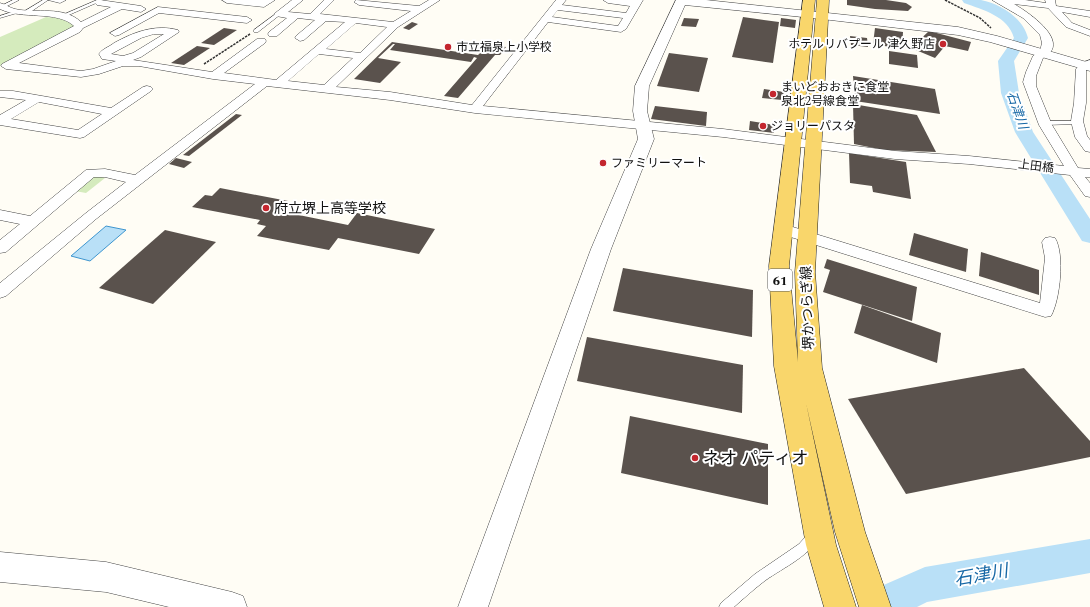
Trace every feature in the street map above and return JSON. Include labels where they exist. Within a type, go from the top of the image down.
[{"type":"main road","name":"堺かつらぎ線","points":[[815,7],[804,143],[806,237],[805,272],[810,368],[850,532],[875,607]]},
{"type":"main road","name":"堺かつらぎ線","points":[[804,143],[783,229],[779,266],[786,366],[819,538],[840,607]]},
{"type":"street","points":[[229,0],[268,3]]},
{"type":"street","points":[[279,14],[298,0]]},
{"type":"street","points":[[300,38],[319,16],[329,0]]},
{"type":"street","points":[[326,90],[395,25],[435,0]]},
{"type":"street","points":[[545,18],[621,29],[637,2],[608,0]]},
{"type":"street","points":[[997,0],[1022,13],[1040,27],[1047,42],[1038,56],[1029,81],[1043,123],[1071,171],[1090,193]]},
{"type":"street","points":[[0,292],[91,216],[137,180],[271,83],[318,51],[349,19],[358,1],[421,9]]},
{"type":"street","points":[[473,607],[601,249],[646,139],[640,110],[642,86],[682,1],[815,7],[951,30],[1088,65]]},
{"type":"street","points":[[1017,1],[1051,5],[1090,14]]},
{"type":"street","points":[[99,2],[141,9]]},
{"type":"street","points":[[475,109],[545,18],[559,3],[629,16]]},
{"type":"street","points":[[169,11],[181,4]]},
{"type":"street","points":[[373,22],[390,4]]},
{"type":"street","points":[[1051,5],[1069,25],[1090,33]]},
{"type":"street","points":[[4,66],[121,6]]},
{"type":"street","points":[[2,7],[14,12],[26,12],[60,17],[77,23],[80,26]]},
{"type":"street","points":[[114,33],[158,10],[247,20]]},
{"type":"street","points":[[90,11],[107,14]]},
{"type":"street","points":[[166,30],[193,14]]},
{"type":"street","points":[[279,14],[319,16],[395,25]]},
{"type":"street","points":[[273,34],[296,15]]},
{"type":"street","points":[[4,66],[81,74],[95,72],[123,61],[137,55],[174,32],[166,30],[140,33],[104,54],[123,61]]},
{"type":"street","points":[[213,76],[260,39]]},
{"type":"street","points":[[318,51],[361,56]]},
{"type":"street","name":"上田橋","points":[[123,61],[213,76],[326,90],[390,96],[475,109],[578,120],[644,124],[895,155],[929,156],[1003,162],[1090,173]]},
{"type":"street","points":[[1088,65],[1081,69],[1084,110],[1077,122],[1081,137],[1090,148]]},
{"type":"street","points":[[0,121],[80,134],[147,89]]},
{"type":"street","points":[[0,94],[14,94],[114,112]]},
{"type":"street","points":[[0,121],[38,98]]},
{"type":"street","points":[[1077,122],[1090,123]]},
{"type":"street","points":[[0,248],[31,221],[92,173],[105,173],[137,180]]},
{"type":"street","points":[[0,216],[31,221]]},
{"type":"street","points":[[783,229],[1045,311],[1048,304],[1053,258],[1050,242]]},
{"type":"street","points":[[0,567],[106,577],[232,607]]},
{"type":"lane","points":[[2,7],[16,0]]},
{"type":"lane","points":[[26,12],[46,0]]},
{"type":"lane","points":[[50,0],[60,2],[64,0]]},
{"type":"lane","points":[[60,17],[99,2]]},
{"type":"lane","points":[[0,17],[14,12]]},
{"type":"lane","points":[[260,39],[279,14]]},
{"type":"lane","points":[[1043,123],[1077,122]]},
{"type":"lane","points":[[725,607],[760,578],[819,538]]},
{"type":"path","points":[[945,0],[965,9],[988,24],[991,28],[991,39]]},
{"type":"path","points":[[194,72],[260,39]]},
{"type":"green space","points":[[46,17],[59,18],[74,24],[76,27],[0,66],[0,37]]},
{"type":"green space","points":[[98,176],[105,178],[86,193],[75,191],[90,178]]},
{"type":"water","points":[[106,226],[126,230],[90,261],[71,256]]},
{"type":"building","points":[[847,0],[886,0],[906,3],[912,7],[908,11],[875,9],[847,5]]},
{"type":"building","points":[[743,17],[779,22],[773,63],[732,57]]},
{"type":"building","points":[[684,18],[699,19],[696,27],[681,26]]},
{"type":"building","points":[[781,18],[796,20],[795,28],[780,26]]},
{"type":"building","points":[[412,22],[418,24],[409,30],[403,28]]},
{"type":"building","points":[[224,28],[237,30],[214,45],[201,43]]},
{"type":"building","points":[[875,28],[903,32],[902,49],[873,44]]},
{"type":"building","name":"ホテルリバプール 津久野店","points":[[929,31],[971,42],[968,51],[945,46],[935,58],[911,48]]},
{"type":"building","points":[[850,36],[867,38],[868,47],[851,45]]},
{"type":"building","points":[[392,42],[478,55],[481,52],[475,51],[481,43],[506,47],[500,55],[495,55],[458,98],[444,96],[477,58],[474,57],[471,62],[390,50],[395,44],[393,44],[378,58],[401,62],[380,83],[354,79]]},
{"type":"building","points":[[197,46],[210,48],[184,65],[171,63]]},
{"type":"building","points":[[889,51],[917,55],[918,68],[889,64]]},
{"type":"building","points":[[669,53],[708,58],[699,92],[657,86]]},
{"type":"building","points":[[853,76],[935,89],[940,114],[855,101]]},
{"type":"building","points":[[764,89],[784,92],[782,100],[762,98]]},
{"type":"building","points":[[853,104],[917,115],[936,152],[884,150],[854,144]]},
{"type":"building","points":[[655,106],[707,112],[706,126],[651,119]]},
{"type":"building","points":[[236,114],[242,115],[189,156],[183,155]]},
{"type":"building","points":[[750,121],[774,125],[774,133],[749,130]]},
{"type":"building","points":[[849,153],[906,162],[911,199],[873,192],[872,186],[850,183]]},
{"type":"building","points":[[176,158],[192,162],[184,168],[169,164]]},
{"type":"building","points":[[220,188],[288,201],[279,211],[348,225],[357,213],[435,229],[419,254],[338,238],[329,250],[257,236],[266,226],[257,224],[260,220],[192,207],[205,195],[212,196]]},
{"type":"building","points":[[165,230],[216,242],[153,304],[99,288]]},
{"type":"building","points":[[914,233],[968,249],[966,272],[909,255]]},
{"type":"building","points":[[981,252],[1039,270],[1039,295],[979,276]]},
{"type":"building","points":[[827,259],[917,287],[912,321],[823,292],[830,270],[824,268]]},
{"type":"building","points":[[623,268],[753,290],[752,337],[613,311]]},
{"type":"building","points":[[862,305],[941,333],[937,363],[854,333]]},
{"type":"building","points":[[587,337],[743,365],[742,413],[577,381]]},
{"type":"building","points":[[1024,368],[1090,441],[1090,457],[906,494],[848,399]]},
{"type":"building","name":"ネオ パティオ","points":[[630,416],[768,444],[768,505],[621,473]]},
{"type":"waterway","name":"石津川","points":[[969,0],[1001,13],[1019,30],[1021,38],[1006,61],[1010,93],[1024,132],[1090,236]]},
{"type":"waterway","name":"石津川","points":[[876,607],[925,585],[1090,556]]},
{"type":"place","name":"ホテルリバプール 津久野店","points":[[943,44]]},
{"type":"place","name":"市立福泉上小学校","points":[[448,47]]},
{"type":"place","name":"まいどおおきに食堂 泉北2号線食堂","points":[[773,94]]},
{"type":"place","name":"ジョリーパスタ","points":[[763,126]]},
{"type":"place","name":"ファミリーマート","points":[[603,163]]},
{"type":"place","name":"府立堺上高等学校","points":[[266,208]]},
{"type":"place","name":"ネオ パティオ","points":[[695,458]]}]
